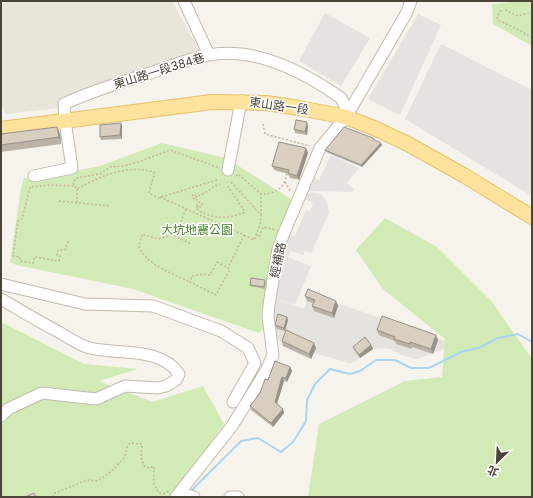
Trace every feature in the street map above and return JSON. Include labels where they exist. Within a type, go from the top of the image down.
[{"type":"main road","name":"東山路一段","points":[[1,129],[190,104],[242,101],[266,103],[346,117],[408,144],[532,217]]},
{"type":"street","points":[[184,1],[208,55]]},
{"type":"street","name":"經補路","points":[[185,495],[232,426],[266,371],[273,355],[268,316],[278,249],[320,148],[346,117],[406,14],[411,1]]},
{"type":"street","name":"東山路一段384巷","points":[[65,121],[64,104],[76,98],[208,55],[233,53],[258,57],[289,68],[341,98],[345,106],[346,117]]},
{"type":"street","points":[[228,172],[242,101]]},
{"type":"street","points":[[34,176],[72,168],[65,121]]},
{"type":"street","points":[[1,284],[85,304],[153,306],[221,331],[248,348],[255,363],[233,402]]},
{"type":"street","points":[[1,299],[82,346],[105,350],[136,352],[151,356],[176,369],[179,374],[176,380],[166,386],[158,388],[125,386],[96,399],[42,392],[8,409],[1,416]]},
{"type":"street","points":[[230,497],[238,497]]},
{"type":"path","points":[[501,10],[497,17],[500,22],[504,22],[532,38]]},
{"type":"path","points":[[505,10],[518,16],[532,12]]},
{"type":"path","points":[[263,124],[265,134],[320,148]]},
{"type":"path","points":[[294,149],[296,142]]},
{"type":"path","points":[[73,186],[76,178],[100,174],[110,167],[124,166],[170,150],[228,172],[238,174],[261,194],[271,194],[280,189],[285,182],[289,169]]},
{"type":"path","points":[[77,188],[116,171],[141,168],[154,172],[149,193],[254,240],[260,225],[261,194]]},
{"type":"path","points":[[160,197],[217,180]]},
{"type":"path","points":[[231,182],[261,215]]},
{"type":"path","points":[[220,184],[212,187],[205,194],[196,198],[198,202],[198,206],[196,208],[200,211],[226,218],[245,212],[227,185]]},
{"type":"path","points":[[68,241],[65,250],[58,250],[57,255],[60,256],[60,261],[34,257],[33,263],[20,261],[20,257],[13,256],[18,221],[22,219],[30,187],[51,185],[73,186],[77,188]]},
{"type":"path","points":[[77,188],[77,202]]},
{"type":"path","points":[[60,200],[111,206]]},
{"type":"path","points":[[198,202],[203,204],[201,207],[198,206]]},
{"type":"path","points":[[176,234],[186,209]]},
{"type":"path","points":[[256,235],[260,236],[263,227],[269,229],[270,227]]},
{"type":"path","points":[[176,234],[158,239],[142,234],[139,247],[142,254],[149,260],[216,295],[230,269],[228,268],[244,235]]},
{"type":"path","points":[[176,234],[175,236],[191,244]]},
{"type":"path","points":[[190,282],[192,276],[204,274],[210,275],[217,262],[228,268]]},
{"type":"path","points":[[51,497],[55,493],[82,482],[98,481],[113,470],[125,457],[127,447],[130,443],[142,444],[141,457],[144,466],[149,468],[154,466],[154,484],[159,493],[163,494],[176,486],[185,495]]},
{"type":"shaded area","points":[[7,1],[172,1],[200,52],[61,99],[59,108],[6,114],[1,105],[1,4]]},
{"type":"shaded area","points":[[325,13],[370,38],[341,86],[299,61]]},
{"type":"shaded area","points":[[418,14],[441,25],[400,115],[368,99]]},
{"type":"shaded area","points":[[441,44],[532,90],[532,196],[405,119]]},
{"type":"shaded area","points":[[331,155],[359,168],[347,183],[354,189],[352,192],[307,191],[313,177],[319,180]]},
{"type":"shaded area","points":[[306,192],[320,194],[327,201],[329,213],[311,253],[305,251],[303,255],[291,251],[288,257],[311,266],[295,305],[272,297],[283,252],[290,234],[295,236],[306,210],[310,211],[313,203],[303,198]]},
{"type":"shaded area","points":[[309,293],[448,342],[447,348],[417,359],[401,355],[391,349],[383,348],[373,349],[354,362],[349,363],[314,353],[311,359],[283,346],[275,335],[272,318],[277,299],[304,309]]},
{"type":"green space","points":[[532,1],[532,46],[493,24],[492,4]]},
{"type":"green space","name":"大坑地震公園","points":[[162,143],[226,158],[294,201],[275,247],[261,314],[263,329],[259,333],[133,289],[16,265],[10,262],[21,188],[24,178],[33,179],[100,166]]},
{"type":"green space","points":[[385,218],[437,247],[492,302],[532,359],[532,497],[308,497],[319,424],[405,381],[442,377],[445,339],[383,289],[356,250]]},
{"type":"green space","points":[[3,323],[84,364],[138,369],[99,381],[152,402],[203,386],[224,424],[172,497],[1,497],[1,326]]},
{"type":"building","points":[[296,120],[307,122],[305,132],[294,129]]},
{"type":"building","points":[[121,123],[120,135],[100,137],[100,125]]},
{"type":"building","points":[[57,127],[59,137],[1,145],[1,134]]},
{"type":"building","points":[[344,127],[373,138],[381,143],[361,165],[325,150]]},
{"type":"building","points":[[279,142],[306,148],[297,176],[288,173],[289,170],[272,166]]},
{"type":"building","points":[[251,278],[265,280],[264,287],[250,285]]},
{"type":"building","points":[[308,289],[336,301],[332,313],[312,306],[315,300],[305,296]]},
{"type":"building","points":[[278,314],[287,317],[284,328],[275,325]]},
{"type":"building","points":[[382,316],[436,335],[431,349],[410,342],[410,344],[394,339],[395,337],[377,330]]},
{"type":"building","points":[[286,330],[314,343],[309,354],[282,341]]},
{"type":"building","points":[[365,337],[371,345],[359,355],[353,347]]},
{"type":"building","points":[[275,361],[290,367],[286,378],[282,377],[275,402],[283,409],[271,423],[250,406],[260,393],[265,379],[268,380]]},
{"type":"building","points":[[34,493],[36,497],[25,497]]},
{"type":"waterway","points":[[191,491],[241,441],[258,438],[281,452],[293,442],[306,421],[307,400],[315,384],[330,369],[350,374],[360,371],[376,360],[395,360],[411,368],[429,368],[461,352],[481,347],[498,338],[518,334],[532,342]]}]
